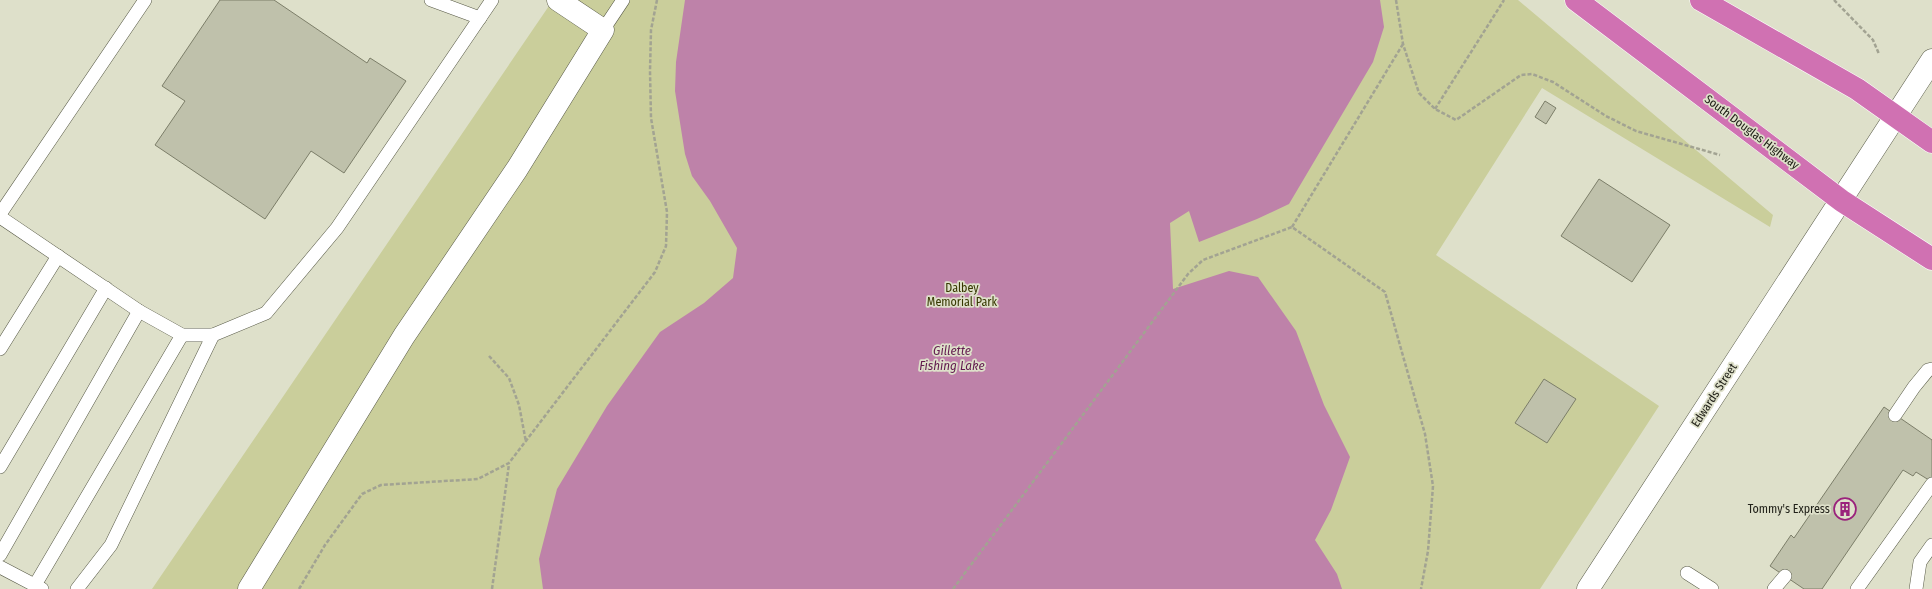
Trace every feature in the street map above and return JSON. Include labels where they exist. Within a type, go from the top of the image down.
[{"type":"highway","name":"South Douglas Highway","points":[[1576,0],[1842,200],[1932,259]]},
{"type":"highway","points":[[1701,0],[1857,89],[1932,142]]},
{"type":"street","points":[[249,589],[404,336],[517,169],[603,30],[558,0]]},
{"type":"street","name":"Edwards Street","points":[[1588,589],[1932,60]]},
{"type":"lane","points":[[0,214],[145,0]]},
{"type":"lane","points":[[431,0],[480,18]]},
{"type":"lane","points":[[0,217],[140,311],[182,335],[213,335],[266,313],[337,228],[492,0]]},
{"type":"lane","points":[[603,30],[623,0]]},
{"type":"lane","points":[[0,349],[58,256]]},
{"type":"lane","points":[[0,467],[106,288]]},
{"type":"lane","points":[[0,554],[140,311]]},
{"type":"lane","points":[[0,567],[39,587],[182,335]]},
{"type":"lane","points":[[77,589],[111,545],[213,335]]},
{"type":"lane","points":[[1895,415],[1914,386],[1928,370],[1932,370]]},
{"type":"lane","points":[[1857,589],[1932,484]]},
{"type":"lane","points":[[1916,589],[1920,562],[1932,545]]},
{"type":"lane","points":[[1688,573],[1712,589]]},
{"type":"lane","points":[[1774,589],[1785,576]]},
{"type":"path","points":[[299,589],[325,545],[362,494],[381,485],[478,480],[509,463],[526,443],[655,272],[666,246],[667,212],[651,118],[651,30],[657,0]]},
{"type":"path","points":[[1396,0],[1403,44],[1419,93],[1435,108],[1456,120],[1521,75],[1532,74],[1553,82],[1606,116],[1636,131],[1720,155]]},
{"type":"path","points":[[1435,108],[1504,0]]},
{"type":"path","points":[[1834,0],[1873,40],[1879,54]]},
{"type":"path","points":[[953,589],[1188,274],[1203,260],[1292,227],[1403,44]]},
{"type":"path","points":[[1292,227],[1385,292],[1425,434],[1433,486],[1428,551],[1421,589]]},
{"type":"path","points":[[489,356],[509,378],[519,405],[526,443]]},
{"type":"path","points":[[492,589],[509,463]]},
{"type":"green space","name":"Dalbey Memorial Park","points":[[553,0],[1518,0],[1773,215],[1770,227],[1542,88],[1436,255],[1659,406],[1540,589],[152,589]]},
{"type":"water","name":"Gillette Fishing Lake","points":[[685,0],[1380,0],[1384,27],[1373,62],[1289,204],[1257,219],[1199,242],[1189,211],[1170,223],[1173,289],[1229,271],[1258,277],[1296,331],[1324,405],[1350,457],[1331,510],[1315,540],[1337,574],[1342,589],[543,589],[539,559],[557,489],[607,406],[660,332],[704,303],[733,278],[737,248],[710,201],[692,176],[685,154],[675,91],[676,62]]},
{"type":"building","points":[[220,0],[274,0],[367,63],[370,58],[406,81],[344,173],[311,151],[265,219],[155,145],[185,101],[162,86]]},
{"type":"building","points":[[1545,101],[1556,108],[1546,124],[1535,117]]},
{"type":"building","points":[[1599,179],[1670,225],[1632,282],[1561,236]]},
{"type":"building","points":[[1544,379],[1576,399],[1547,443],[1515,423]]},
{"type":"building","name":"Tommy's Express","points":[[1884,407],[1932,440],[1932,482],[1916,472],[1913,476],[1903,470],[1822,589],[1804,589],[1770,566],[1791,535],[1794,538]]},
{"type":"place","name":"Tommy's Express","points":[[1845,509]]}]
